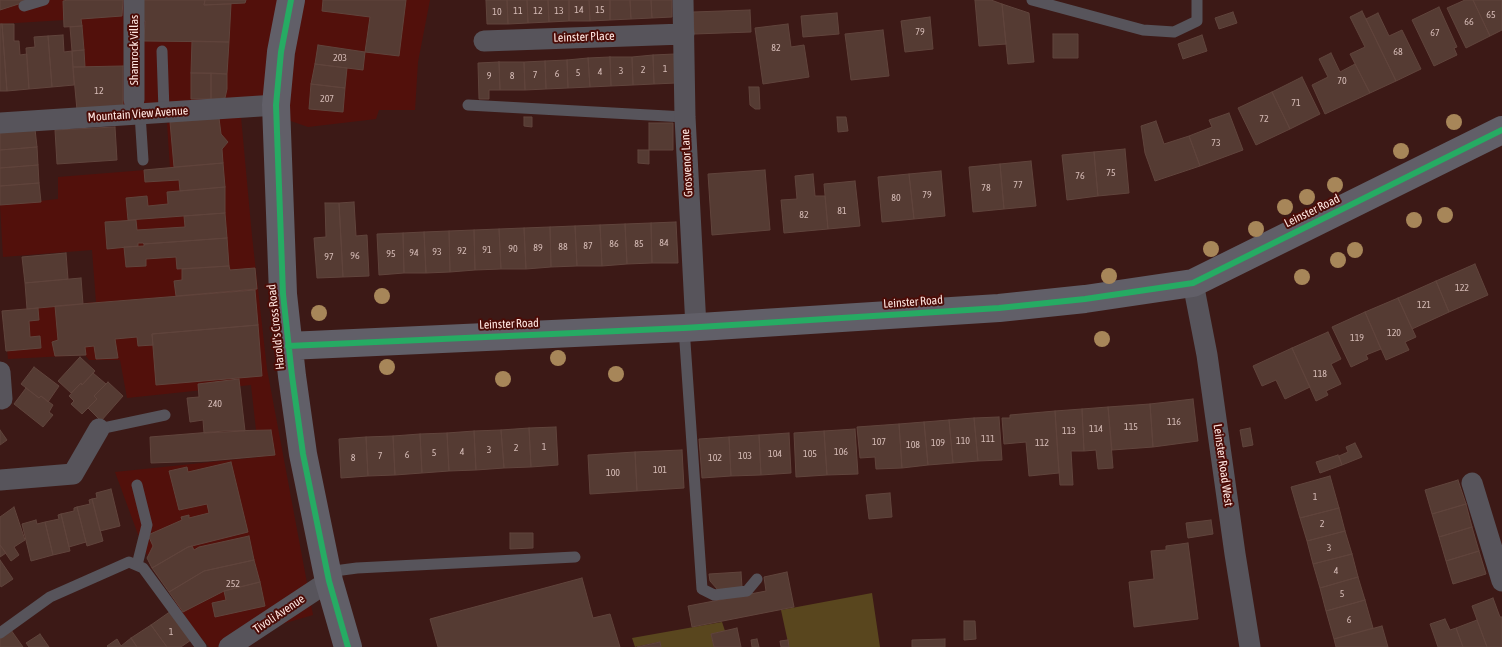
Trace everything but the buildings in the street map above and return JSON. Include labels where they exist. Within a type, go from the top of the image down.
[{"type":"street","name":"Shamrock Villas","points":[[134,0],[137,107]]},
{"type":"street","name":"Harold's Cross Road","points":[[291,0],[281,52],[276,105],[283,294],[303,454],[328,576],[348,647]]},
{"type":"street","name":"Grosvenor Lane","points":[[683,0],[690,327]]},
{"type":"street","name":"Leinster Place","points":[[484,40],[684,34]]},
{"type":"street","name":"Mountain View Avenue","points":[[0,123],[137,107],[164,111],[276,105]]},
{"type":"street","name":"Leinster Road","points":[[288,346],[690,327],[999,308],[1094,298],[1193,282],[1502,130]]},
{"type":"street","name":"Leinster Road West","points":[[1193,282],[1207,355],[1250,647]]},
{"type":"street","points":[[0,372],[2,399]]},
{"type":"street","points":[[0,480],[72,474],[99,429]]},
{"type":"street","points":[[1472,483],[1502,581]]},
{"type":"street","name":"Tivoli Avenue","points":[[230,647],[328,576]]},
{"type":"lane","points":[[24,6],[44,0]]},
{"type":"lane","points":[[1032,0],[1144,30],[1174,32],[1197,21],[1197,0]]},
{"type":"lane","points":[[162,51],[164,111]]},
{"type":"lane","points":[[468,105],[685,117]]},
{"type":"lane","points":[[137,107],[142,160]]},
{"type":"lane","points":[[690,327],[702,589],[714,595],[746,590],[757,579]]},
{"type":"lane","points":[[99,429],[165,416]]},
{"type":"lane","points":[[136,565],[148,525],[137,485]]},
{"type":"lane","points":[[328,576],[357,568],[575,557]]},
{"type":"lane","points":[[0,633],[50,598],[129,562],[143,568],[201,647]]},
{"type":"shaded area","points":[[0,0],[430,0],[418,62],[415,110],[379,110],[376,119],[308,127],[225,98],[77,110],[70,27],[64,27],[64,20],[0,24]]},
{"type":"shaded area","points":[[241,117],[267,369],[313,615],[272,627],[246,647],[209,647],[188,623],[143,548],[115,472],[259,457],[251,385],[127,398],[120,360],[89,360],[85,355],[8,359],[3,311],[96,302],[92,250],[3,257],[0,205],[58,199],[58,177],[170,168],[167,123]]},
{"type":"shaded area","points":[[872,593],[880,647],[789,647],[781,610]]},
{"type":"shaded area","points":[[722,622],[725,631],[711,634],[714,647],[661,647],[659,642],[635,647],[632,638]]},
{"type":"cycle path","points":[[291,0],[281,52],[276,105],[283,294],[303,454],[329,581],[348,647]]},
{"type":"cycle path","points":[[288,346],[684,328],[999,308],[1085,299],[1193,283],[1502,130]]}]
